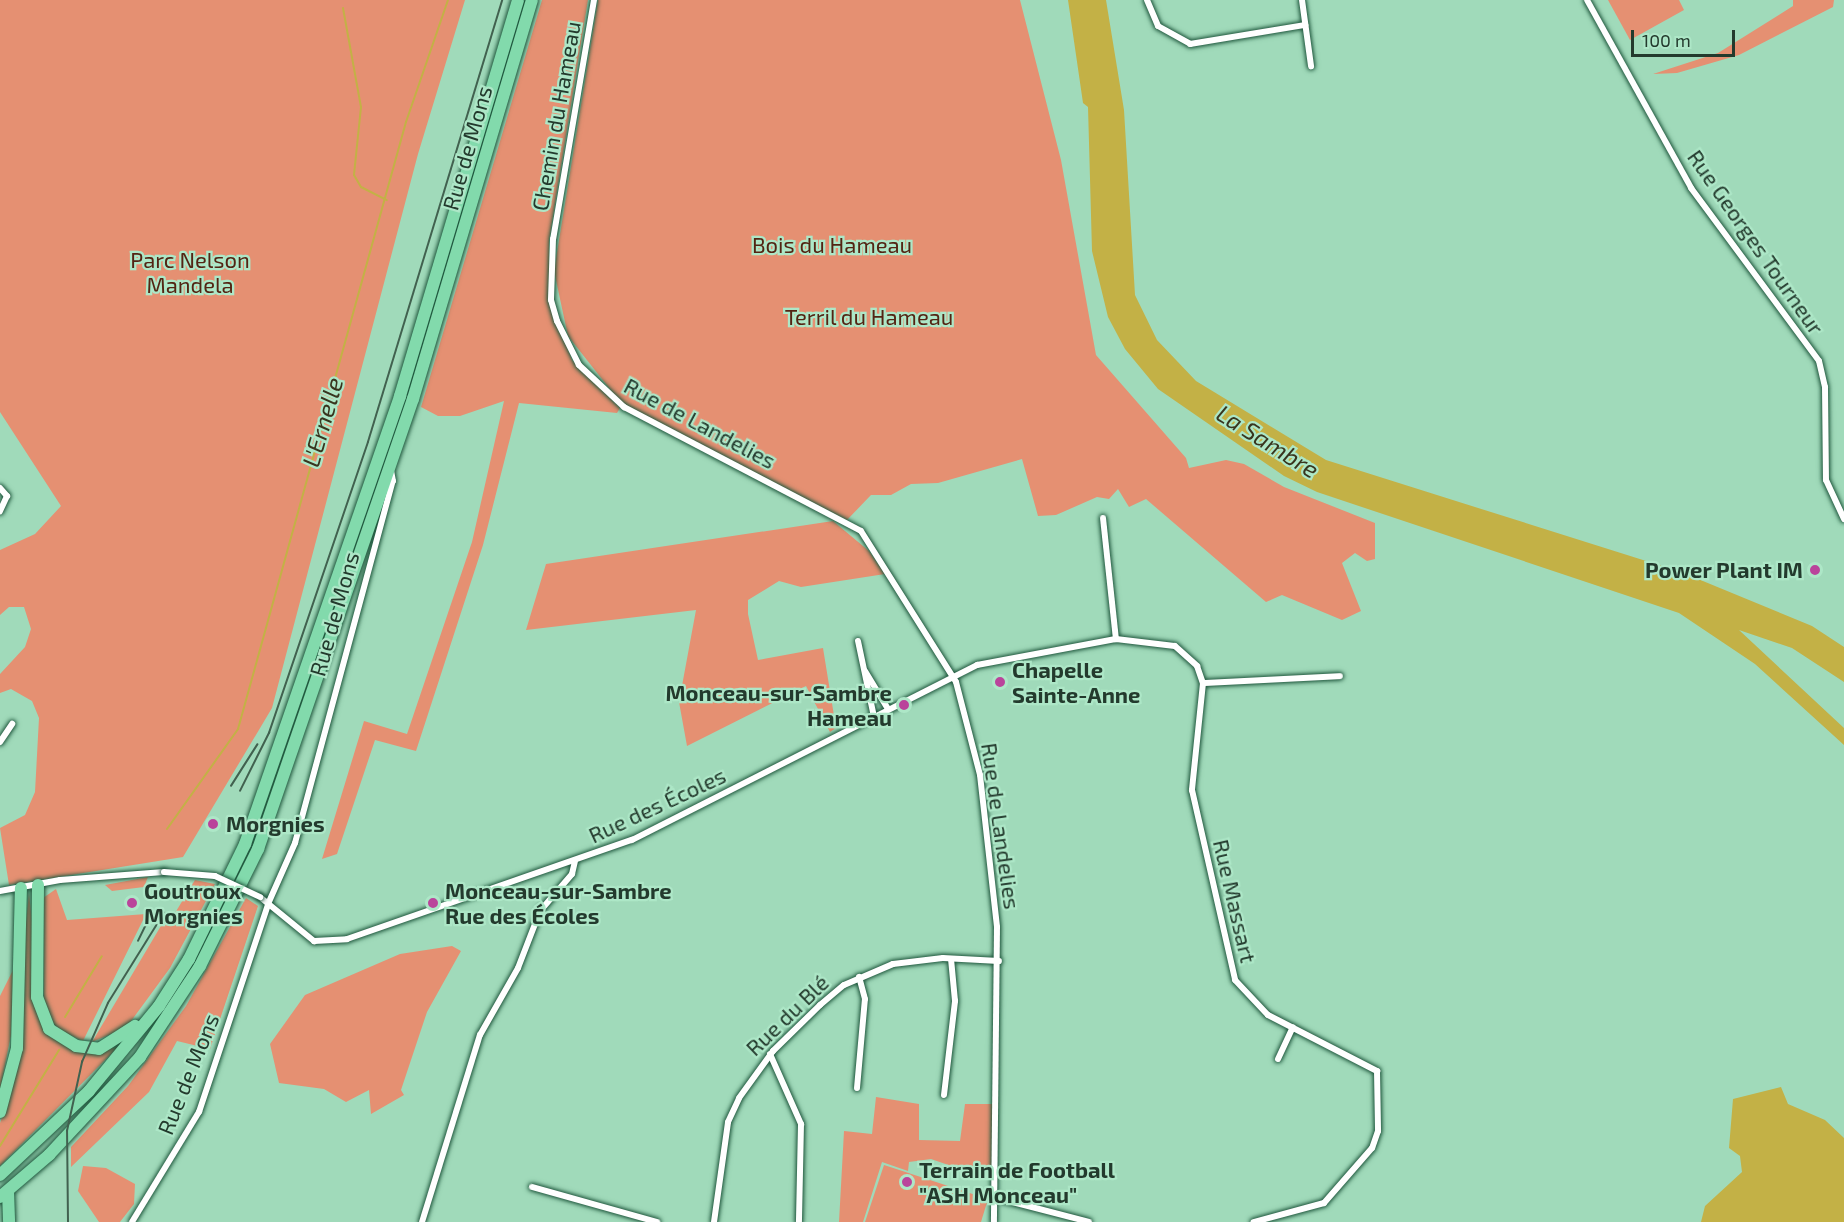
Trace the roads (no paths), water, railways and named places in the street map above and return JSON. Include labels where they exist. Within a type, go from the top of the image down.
[{"type":"highway","name":"Rue de Mons","points":[[159,1006],[194,949],[245,844],[377,465],[518,0]]},
{"type":"highway","name":"Rue de Mons","points":[[390,469],[532,0]]},
{"type":"highway","points":[[9,1222],[4,1194],[101,1103],[140,1058],[228,915],[280,790],[390,469]]},
{"type":"highway","points":[[38,885],[37,997],[48,1029],[76,1046],[99,1049],[123,1038],[159,1006]]},
{"type":"highway","points":[[0,1112],[17,1048],[21,888]]},
{"type":"highway","points":[[0,1175],[89,1091],[159,1006]]},
{"type":"street","name":"Chemin du Hameau","points":[[553,239],[594,0]]},
{"type":"street","points":[[1147,0],[1158,26],[1190,44],[1305,25]]},
{"type":"street","points":[[1302,0],[1311,66]]},
{"type":"street","name":"Rue Georges Tourneur","points":[[1587,0],[1691,188],[1819,361],[1825,387],[1826,480],[1844,519]]},
{"type":"street","name":"Rue de Landelies","points":[[553,239],[551,300],[564,338],[587,374],[624,407],[861,531],[952,676],[980,775],[999,961],[997,1198],[994,1222]]},
{"type":"street","name":"Rue de Mons","points":[[132,1222],[199,1112],[268,904],[295,843],[393,481],[390,469]]},
{"type":"street","points":[[0,488],[7,496],[0,511]]},
{"type":"street","points":[[1103,518],[1116,639]]},
{"type":"street","name":"Rue des Écoles","points":[[0,891],[164,872],[215,876],[260,897],[314,940],[362,933],[575,861],[670,822],[952,676],[988,662],[1116,639],[1175,646],[1197,666],[1203,683]]},
{"type":"street","points":[[858,641],[873,717]]},
{"type":"street","points":[[863,668],[888,709]]},
{"type":"street","points":[[1203,683],[1340,676]]},
{"type":"street","name":"Rue Massart","points":[[1203,683],[1192,790],[1227,958],[1249,1000],[1293,1027],[1377,1071],[1376,1140],[1318,1205],[1254,1222]]},
{"type":"street","points":[[0,742],[12,724]]},
{"type":"street","points":[[422,1222],[480,1035],[518,968],[540,910],[572,874],[575,861]]},
{"type":"street","points":[[944,1095],[955,1001],[951,959]]},
{"type":"street","name":"Rue du Blé","points":[[714,1222],[728,1122],[751,1076],[820,1005],[859,977],[892,964],[951,959],[999,961]]},
{"type":"street","points":[[856,1089],[865,999],[859,977]]},
{"type":"street","points":[[1278,1059],[1293,1027]]},
{"type":"street","points":[[770,1054],[801,1124],[799,1222]]},
{"type":"street","points":[[532,1187],[657,1222]]},
{"type":"street","points":[[997,1198],[1089,1222]]},
{"type":"water","name":"La Sambre","points":[[1068,0],[1106,0],[1124,110],[1135,295],[1157,340],[1196,381],[1326,460],[1681,572],[1812,626],[1844,647],[1844,682],[1792,648],[1739,630],[1844,728],[1844,745],[1755,664],[1679,613],[1317,492],[1284,476],[1158,389],[1125,349],[1108,317],[1092,251],[1088,107],[1083,103]]},
{"type":"water","points":[[1781,1087],[1788,1104],[1825,1120],[1844,1138],[1844,1222],[1701,1222],[1705,1206],[1742,1172],[1740,1156],[1729,1148],[1733,1099]]},
{"type":"waterway","name":"L'Ernelle","points":[[167,829],[238,729],[406,122],[448,0]]},
{"type":"waterway","points":[[343,8],[361,107],[354,175],[361,187],[387,200]]},
{"type":"waterway","name":"L'Ernelle","points":[[65,1017],[102,956]]},
{"type":"waterway","name":"L'Ernelle","points":[[0,1146],[59,1050]]},
{"type":"tram line","points":[[240,791],[269,733],[368,442],[502,0]]},
{"type":"tram line","points":[[231,786],[257,745]]},
{"type":"tram line","points":[[68,1222],[67,1131],[82,1062],[108,1003],[164,913]]},
{"type":"tram line","points":[[138,941],[151,914]]},
{"type":"place","name":"Power Plant IM","points":[[1815,570]]},
{"type":"place","name":"Chapelle Sainte-Anne","points":[[1000,682]]},
{"type":"place","name":"Monceau-sur-Sambre Hameau","points":[[904,705]]},
{"type":"place","name":"Morgnies","points":[[213,824]]},
{"type":"place","name":"Goutroux Morgnies","points":[[132,903]]},
{"type":"place","name":"Monceau-sur-Sambre Rue des Écoles","points":[[433,903]]},
{"type":"place","name":"Terrain de Football \"ASH Monceau\"","points":[[907,1182]]},
{"type":"park label","name":"Bois du Hameau","points":[[832,245]]},
{"type":"park label","name":"Parc Nelson Mandela","points":[[190,272]]},
{"type":"park label","name":"Terril du Hameau","points":[[869,317]]}]
